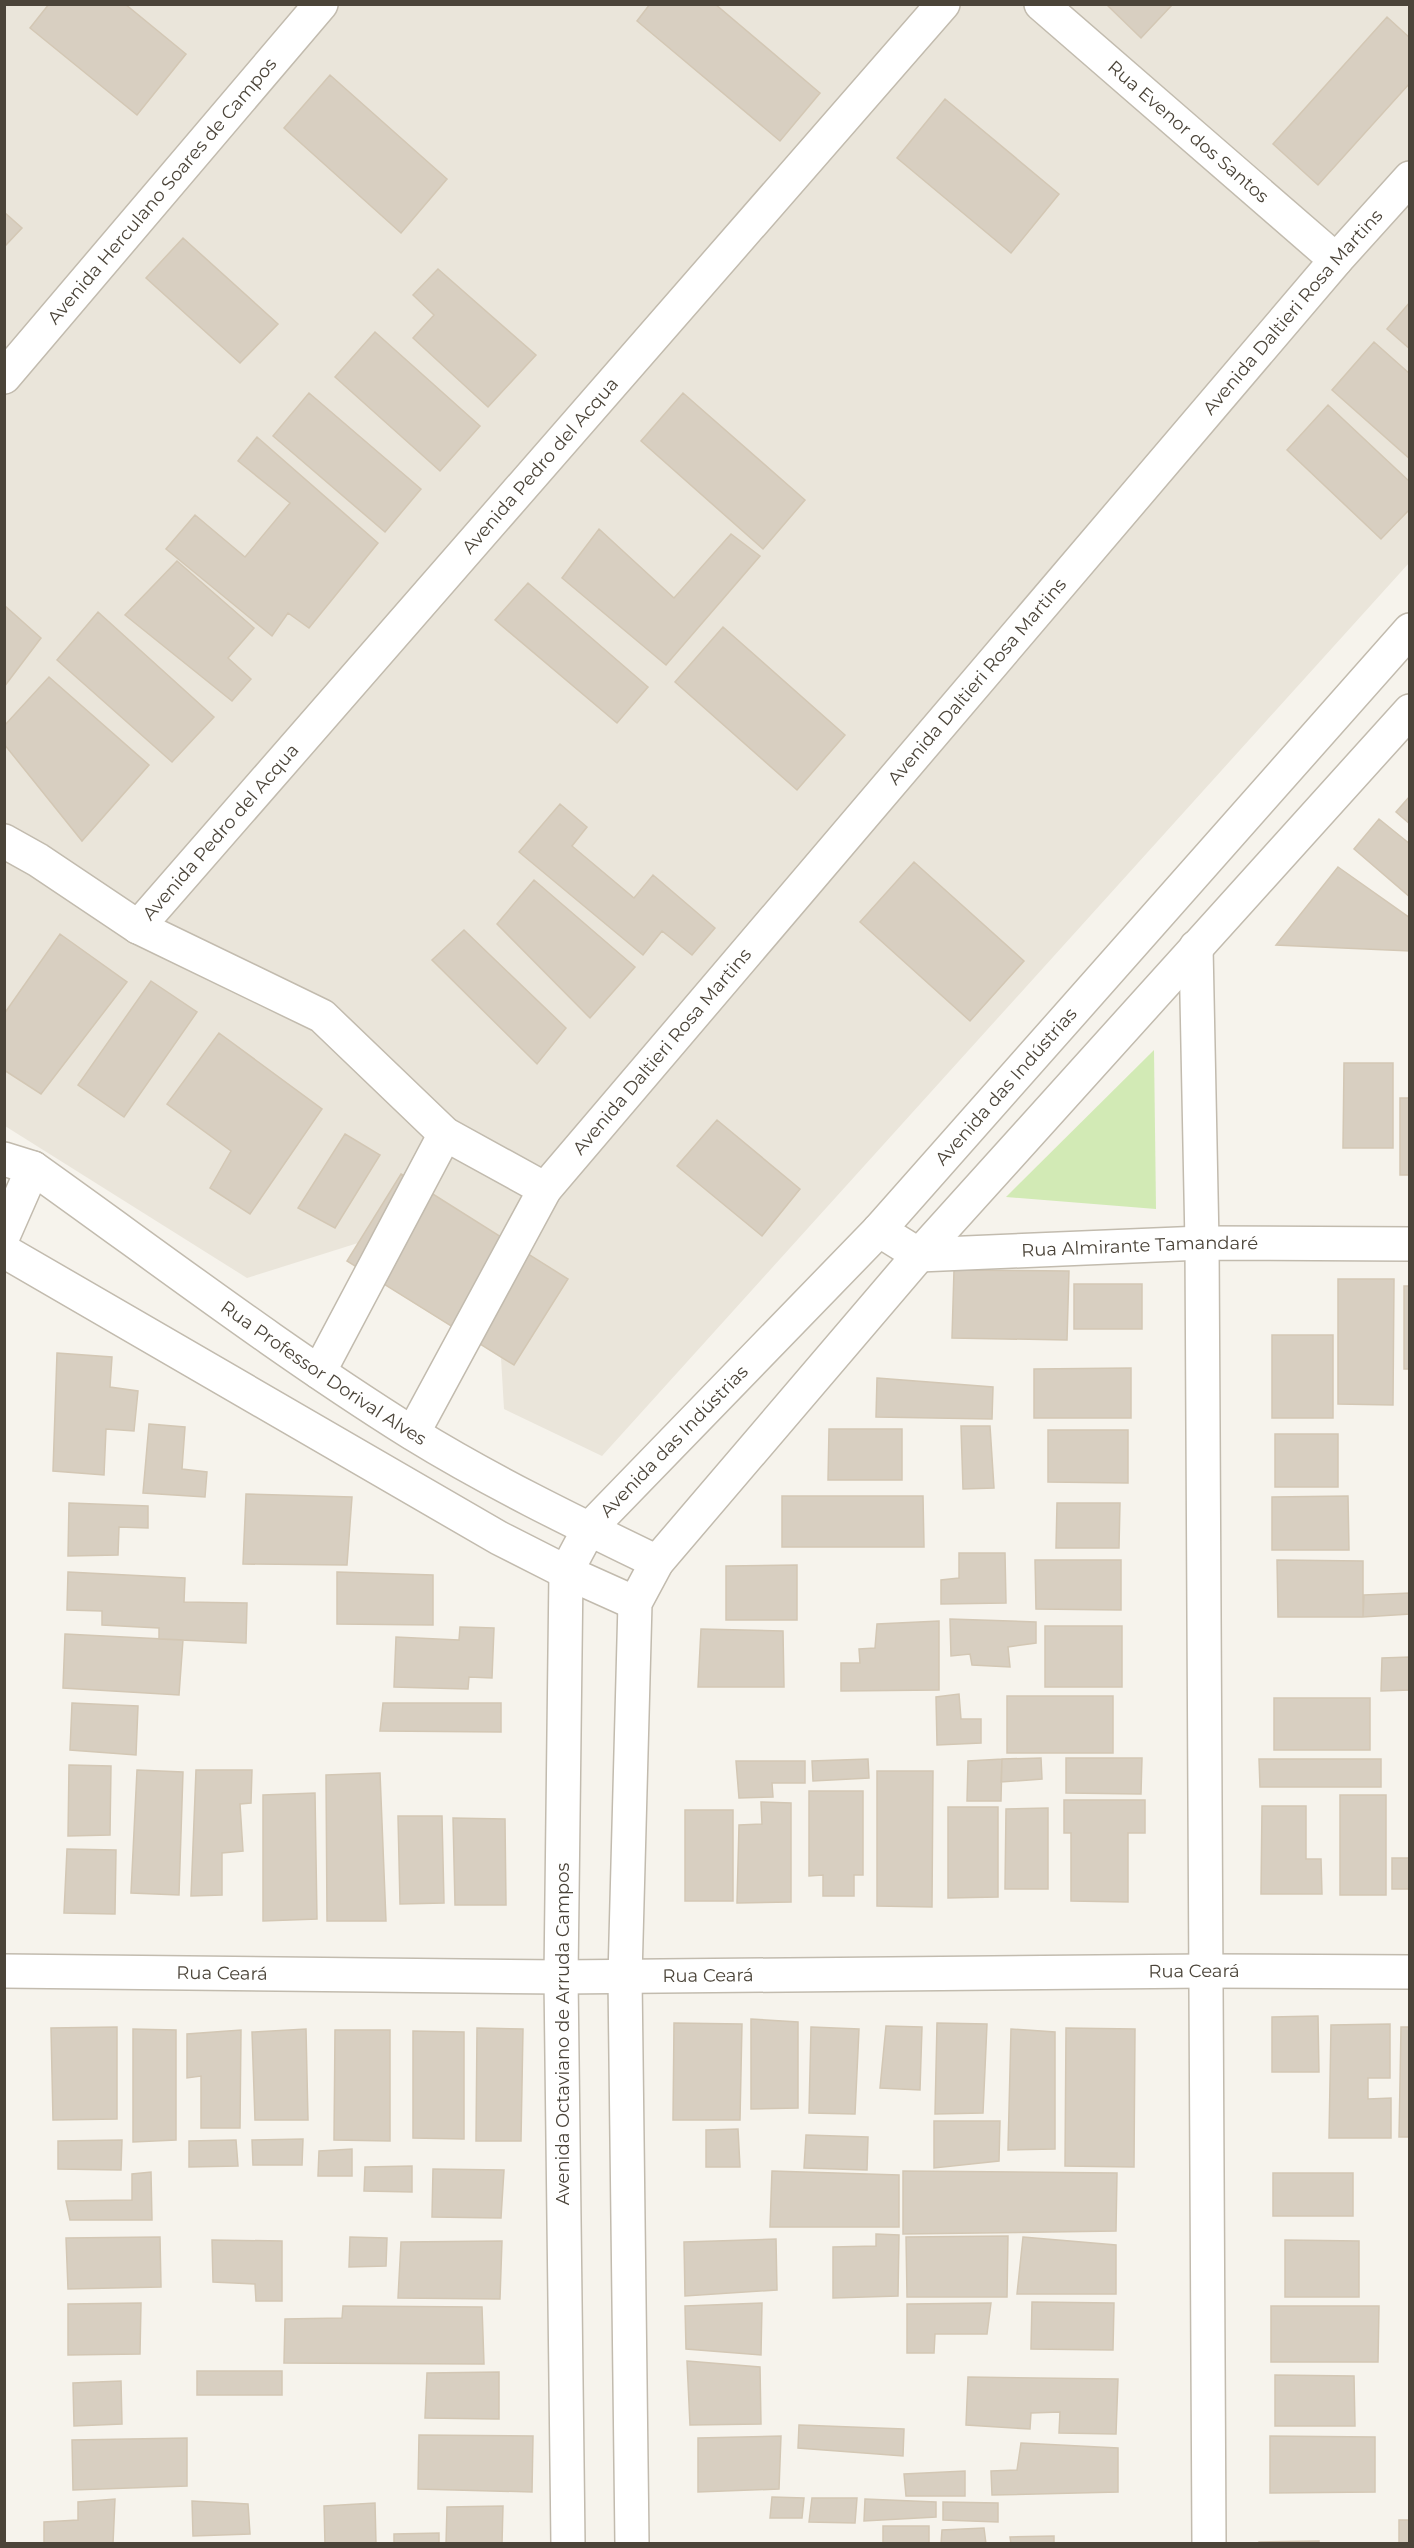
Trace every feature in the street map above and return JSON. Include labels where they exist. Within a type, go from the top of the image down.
[{"type":"street","name":"Avenida Herculano Soares de Campos","points":[[4,377],[321,4]]},
{"type":"street","name":"Avenida Pedro del Acqua","points":[[138,927],[943,4]]},
{"type":"street","name":"Rua Evenor dos Santos","points":[[1041,4],[1335,260]]},
{"type":"street","name":"Avenida Daltieri Rosa Martins","points":[[413,1433],[545,1189],[1335,260],[1410,178]]},
{"type":"street","name":"Avenida das Indústrias","points":[[589,1529],[879,1230],[1410,630]]},
{"type":"street","points":[[632,2544],[626,1977],[635,1603],[657,1562],[919,1255],[1410,711]]},
{"type":"street","points":[[4,841],[38,860],[138,927],[322,1016],[445,1134],[545,1189]]},
{"type":"street","points":[[1196,946],[1203,1243],[1209,2544]]},
{"type":"street","points":[[319,1372],[445,1134]]},
{"type":"street","points":[[4,1234],[19,1163]]},
{"type":"street","name":"Rua Professor Dorival Alves","points":[[19,1163],[319,1372],[413,1433],[526,1497],[657,1562]]},
{"type":"street","points":[[879,1230],[919,1255]]},
{"type":"street","name":"Rua Almirante Tamandaré","points":[[919,1255],[1203,1243],[1410,1244]]},
{"type":"street","points":[[4,1251],[499,1538],[635,1603]]},
{"type":"street","name":"Avenida Octaviano de Arruda Campos","points":[[568,2544],[561,1977],[566,1572],[589,1529]]},
{"type":"street","name":"Rua Ceará","points":[[4,1971],[561,1977],[1206,1971],[1410,1972]]},
{"type":"shaded area","points":[[1405,4],[1409,8],[1409,563],[602,1456],[504,1409],[501,1358],[347,1261],[358,1243],[247,1278],[5,1126],[4,5]]},
{"type":"green space","points":[[1154,1050],[1156,1209],[1006,1197]]},
{"type":"building","points":[[49,4],[125,4],[186,54],[137,115],[30,28]]},
{"type":"building","points":[[650,4],[715,4],[820,93],[780,141],[637,21]]},
{"type":"building","points":[[1106,4],[1173,4],[1141,38]]},
{"type":"building","points":[[1387,17],[1410,38],[1410,83],[1318,185],[1273,144]]},
{"type":"building","points":[[330,75],[447,179],[401,233],[284,128]]},
{"type":"building","points":[[945,99],[1059,194],[1011,253],[897,158]]},
{"type":"building","points":[[4,212],[22,228],[4,247]]},
{"type":"building","points":[[183,238],[278,324],[240,363],[146,278]]},
{"type":"building","points":[[438,269],[536,355],[488,407],[413,338],[434,315],[413,295]]},
{"type":"building","points":[[1410,302],[1410,349],[1387,329]]},
{"type":"building","points":[[375,332],[480,426],[440,471],[335,377]]},
{"type":"building","points":[[1374,342],[1410,374],[1410,459],[1332,390]]},
{"type":"building","points":[[309,393],[421,489],[385,532],[273,436]]},
{"type":"building","points":[[683,393],[805,500],[763,549],[641,441]]},
{"type":"building","points":[[1328,405],[1410,482],[1410,509],[1381,539],[1287,450]]},
{"type":"building","points":[[257,437],[378,543],[309,628],[288,613],[272,636],[166,549],[195,515],[245,557],[290,503],[238,461]]},
{"type":"building","points":[[599,529],[674,598],[731,534],[760,556],[666,665],[562,578]]},
{"type":"building","points":[[177,561],[254,628],[228,658],[251,679],[232,701],[125,615]]},
{"type":"building","points":[[528,583],[648,687],[617,723],[495,620]]},
{"type":"building","points":[[4,605],[41,638],[4,687]]},
{"type":"building","points":[[98,612],[214,717],[172,762],[57,660]]},
{"type":"building","points":[[723,627],[845,735],[797,790],[675,682]]},
{"type":"building","points":[[49,677],[149,765],[82,841],[4,744],[4,726]]},
{"type":"building","points":[[1410,796],[1410,824],[1396,812]]},
{"type":"building","points":[[560,804],[587,827],[572,846],[634,898],[653,875],[715,928],[692,955],[662,931],[643,955],[519,852]]},
{"type":"building","points":[[1379,819],[1410,844],[1410,897],[1354,849]]},
{"type":"building","points":[[914,862],[1024,961],[970,1021],[860,922]]},
{"type":"building","points":[[1338,867],[1410,918],[1410,951],[1276,945]]},
{"type":"building","points":[[534,880],[635,967],[590,1018],[497,924]]},
{"type":"building","points":[[464,930],[566,1028],[537,1064],[432,960]]},
{"type":"building","points":[[60,934],[127,982],[41,1094],[4,1070],[4,1014]]},
{"type":"building","points":[[151,981],[197,1012],[124,1117],[78,1085]]},
{"type":"building","points":[[219,1033],[322,1109],[250,1214],[210,1188],[231,1151],[167,1104]]},
{"type":"building","points":[[1344,1063],[1393,1063],[1393,1148],[1343,1148]]},
{"type":"building","points":[[1400,1098],[1410,1098],[1410,1175],[1400,1175]]},
{"type":"building","points":[[717,1120],[800,1189],[762,1236],[677,1166]]},
{"type":"building","points":[[345,1134],[380,1155],[335,1228],[298,1208]]},
{"type":"building","points":[[401,1174],[568,1279],[514,1365],[347,1261]]},
{"type":"building","points":[[954,1270],[1069,1271],[1067,1340],[952,1338]]},
{"type":"building","points":[[1338,1279],[1394,1279],[1393,1405],[1338,1404]]},
{"type":"building","points":[[1074,1284],[1142,1284],[1142,1329],[1074,1329]]},
{"type":"building","points":[[1404,1286],[1410,1286],[1410,1369],[1404,1369]]},
{"type":"building","points":[[1272,1335],[1333,1335],[1333,1418],[1272,1418]]},
{"type":"building","points":[[57,1353],[112,1357],[110,1387],[138,1391],[134,1431],[106,1429],[104,1475],[53,1471]]},
{"type":"building","points":[[1131,1368],[1131,1418],[1034,1418],[1034,1369]]},
{"type":"building","points":[[877,1378],[993,1387],[992,1419],[876,1417]]},
{"type":"building","points":[[149,1424],[185,1427],[182,1469],[207,1472],[205,1497],[143,1493]]},
{"type":"building","points":[[961,1426],[990,1426],[994,1488],[963,1489]]},
{"type":"building","points":[[829,1429],[902,1429],[902,1480],[828,1480]]},
{"type":"building","points":[[1048,1430],[1128,1430],[1128,1483],[1048,1482]]},
{"type":"building","points":[[1275,1434],[1338,1434],[1338,1487],[1275,1487]]},
{"type":"building","points":[[246,1494],[352,1497],[347,1565],[243,1564]]},
{"type":"building","points":[[782,1496],[923,1496],[924,1547],[782,1547]]},
{"type":"building","points":[[1348,1496],[1349,1550],[1272,1550],[1272,1497]]},
{"type":"building","points":[[69,1503],[148,1506],[148,1528],[119,1527],[118,1555],[68,1556]]},
{"type":"building","points":[[1057,1503],[1120,1503],[1119,1548],[1056,1548]]},
{"type":"building","points":[[959,1553],[1005,1553],[1006,1603],[941,1604],[941,1580],[959,1578]]},
{"type":"building","points":[[1035,1560],[1121,1560],[1121,1610],[1036,1609]]},
{"type":"building","points":[[1277,1560],[1363,1561],[1363,1617],[1278,1617]]},
{"type":"building","points":[[797,1565],[797,1620],[726,1620],[726,1566]]},
{"type":"building","points":[[68,1572],[185,1578],[184,1602],[247,1603],[246,1643],[159,1639],[159,1628],[102,1625],[102,1611],[67,1610]]},
{"type":"building","points":[[337,1572],[433,1575],[433,1625],[337,1624]]},
{"type":"building","points":[[1410,1593],[1410,1614],[1363,1617],[1364,1595]]},
{"type":"building","points":[[950,1619],[1036,1622],[1036,1643],[1008,1647],[1010,1667],[972,1665],[970,1654],[951,1656]]},
{"type":"building","points":[[939,1621],[939,1690],[841,1691],[841,1663],[860,1663],[859,1649],[875,1648],[877,1624]]},
{"type":"building","points":[[1045,1626],[1122,1626],[1122,1687],[1045,1687]]},
{"type":"building","points":[[460,1627],[494,1628],[492,1678],[469,1677],[468,1689],[394,1687],[396,1637],[459,1640]]},
{"type":"building","points":[[701,1629],[783,1631],[784,1687],[698,1687]]},
{"type":"building","points":[[65,1634],[183,1640],[179,1695],[63,1688]]},
{"type":"building","points":[[1410,1657],[1410,1690],[1381,1691],[1382,1658]]},
{"type":"building","points":[[959,1694],[961,1719],[981,1719],[981,1743],[937,1745],[936,1697]]},
{"type":"building","points":[[1007,1696],[1113,1696],[1113,1753],[1007,1753]]},
{"type":"building","points":[[1274,1698],[1370,1698],[1370,1750],[1274,1750]]},
{"type":"building","points":[[72,1703],[138,1706],[136,1755],[70,1750]]},
{"type":"building","points":[[383,1703],[501,1703],[501,1732],[380,1731]]},
{"type":"building","points":[[1041,1758],[1042,1779],[1001,1782],[1002,1759]]},
{"type":"building","points":[[1066,1758],[1142,1758],[1141,1794],[1066,1793]]},
{"type":"building","points":[[868,1759],[869,1778],[813,1781],[812,1761]]},
{"type":"building","points":[[1002,1759],[1001,1801],[967,1801],[968,1761]]},
{"type":"building","points":[[1259,1759],[1381,1759],[1381,1787],[1260,1787]]},
{"type":"building","points":[[736,1761],[805,1761],[805,1783],[772,1783],[773,1797],[739,1798]]},
{"type":"building","points":[[69,1765],[111,1766],[110,1835],[68,1836]]},
{"type":"building","points":[[137,1770],[183,1772],[179,1895],[131,1893]]},
{"type":"building","points":[[196,1770],[252,1770],[251,1803],[240,1804],[243,1851],[222,1853],[222,1895],[191,1896]]},
{"type":"building","points":[[877,1771],[933,1771],[932,1907],[877,1906]]},
{"type":"building","points":[[380,1773],[386,1921],[327,1921],[326,1775]]},
{"type":"building","points":[[809,1791],[863,1791],[863,1875],[854,1875],[854,1896],[823,1896],[823,1875],[809,1876]]},
{"type":"building","points":[[315,1793],[317,1919],[263,1921],[263,1795]]},
{"type":"building","points":[[1340,1795],[1386,1795],[1386,1895],[1340,1895]]},
{"type":"building","points":[[1064,1800],[1145,1800],[1145,1833],[1128,1833],[1128,1902],[1071,1901],[1071,1833],[1064,1833]]},
{"type":"building","points":[[761,1802],[791,1803],[791,1902],[737,1903],[739,1825],[762,1824]]},
{"type":"building","points":[[1262,1806],[1306,1806],[1306,1859],[1321,1859],[1322,1894],[1261,1894]]},
{"type":"building","points":[[948,1807],[998,1807],[998,1897],[948,1898]]},
{"type":"building","points":[[1048,1808],[1048,1889],[1005,1889],[1006,1809]]},
{"type":"building","points":[[685,1810],[733,1810],[733,1901],[685,1901]]},
{"type":"building","points":[[398,1816],[442,1816],[444,1903],[400,1904]]},
{"type":"building","points":[[453,1818],[505,1819],[506,1905],[455,1905]]},
{"type":"building","points":[[67,1849],[116,1850],[115,1914],[64,1913]]},
{"type":"building","points":[[1392,1858],[1410,1858],[1410,1889],[1392,1889]]},
{"type":"building","points":[[1318,2016],[1319,2072],[1272,2072],[1272,2017]]},
{"type":"building","points":[[751,2019],[798,2022],[798,2108],[751,2109]]},
{"type":"building","points":[[674,2023],[742,2024],[740,2120],[673,2120]]},
{"type":"building","points":[[937,2023],[987,2024],[983,2113],[935,2114]]},
{"type":"building","points":[[1390,2024],[1390,2078],[1368,2078],[1368,2099],[1391,2098],[1391,2138],[1329,2138],[1331,2025]]},
{"type":"building","points":[[886,2026],[922,2027],[920,2090],[880,2088]]},
{"type":"building","points":[[117,2027],[117,2119],[53,2120],[51,2028]]},
{"type":"building","points":[[811,2027],[859,2029],[855,2114],[809,2113]]},
{"type":"building","points":[[1401,2027],[1410,2027],[1410,2137],[1399,2137]]},
{"type":"building","points":[[477,2028],[523,2029],[521,2141],[476,2141]]},
{"type":"building","points":[[1066,2028],[1135,2029],[1134,2167],[1065,2166]]},
{"type":"building","points":[[133,2029],[176,2030],[176,2140],[133,2142]]},
{"type":"building","points":[[306,2029],[308,2120],[255,2120],[252,2032]]},
{"type":"building","points":[[1011,2029],[1055,2032],[1055,2149],[1008,2150]]},
{"type":"building","points":[[241,2030],[240,2128],[201,2128],[201,2076],[187,2078],[187,2034]]},
{"type":"building","points":[[335,2030],[390,2030],[390,2141],[334,2140]]},
{"type":"building","points":[[413,2031],[464,2032],[464,2139],[413,2138]]},
{"type":"building","points":[[934,2121],[1000,2121],[999,2161],[934,2168]]},
{"type":"building","points":[[738,2129],[740,2167],[706,2167],[706,2130]]},
{"type":"building","points":[[806,2135],[868,2137],[867,2170],[804,2168]]},
{"type":"building","points":[[303,2139],[302,2165],[253,2165],[252,2140]]},
{"type":"building","points":[[122,2140],[121,2170],[58,2169],[58,2141]]},
{"type":"building","points":[[236,2140],[238,2166],[189,2167],[189,2141]]},
{"type":"building","points":[[352,2149],[352,2176],[318,2176],[319,2151]]},
{"type":"building","points":[[412,2166],[412,2192],[364,2191],[365,2167]]},
{"type":"building","points":[[433,2169],[504,2170],[501,2218],[432,2217]]},
{"type":"building","points":[[772,2171],[899,2175],[899,2227],[770,2227]]},
{"type":"building","points":[[903,2171],[1117,2173],[1116,2231],[903,2234]]},
{"type":"building","points":[[151,2172],[152,2220],[70,2220],[66,2201],[132,2200],[132,2174]]},
{"type":"building","points":[[1273,2173],[1353,2173],[1353,2216],[1273,2216]]},
{"type":"building","points":[[876,2234],[899,2235],[898,2296],[833,2298],[833,2247],[876,2246]]},
{"type":"building","points":[[1008,2236],[1007,2297],[907,2297],[906,2237]]},
{"type":"building","points":[[160,2237],[161,2287],[68,2289],[66,2238]]},
{"type":"building","points":[[350,2237],[387,2238],[386,2266],[349,2267]]},
{"type":"building","points":[[1023,2237],[1116,2245],[1116,2294],[1017,2294]]},
{"type":"building","points":[[776,2239],[777,2290],[685,2296],[684,2242]]},
{"type":"building","points":[[212,2240],[282,2241],[282,2301],[256,2301],[255,2284],[213,2282]]},
{"type":"building","points":[[1285,2240],[1359,2241],[1359,2297],[1285,2297]]},
{"type":"building","points":[[502,2241],[500,2299],[398,2298],[401,2242]]},
{"type":"building","points":[[1032,2302],[1114,2303],[1113,2350],[1031,2349]]},
{"type":"building","points":[[141,2303],[140,2354],[68,2355],[68,2304]]},
{"type":"building","points":[[762,2303],[761,2355],[686,2349],[685,2306]]},
{"type":"building","points":[[991,2303],[987,2334],[935,2334],[934,2353],[907,2353],[907,2304]]},
{"type":"building","points":[[343,2306],[482,2307],[484,2364],[284,2363],[285,2319],[342,2318]]},
{"type":"building","points":[[1271,2306],[1379,2306],[1378,2362],[1271,2362]]},
{"type":"building","points":[[687,2361],[760,2367],[761,2424],[690,2425]]},
{"type":"building","points":[[197,2371],[282,2371],[282,2395],[197,2395]]},
{"type":"building","points":[[499,2372],[499,2419],[425,2418],[427,2373]]},
{"type":"building","points":[[1275,2375],[1354,2376],[1355,2426],[1275,2426]]},
{"type":"building","points":[[968,2377],[1118,2379],[1116,2434],[1059,2433],[1060,2412],[1031,2413],[1030,2429],[966,2425]]},
{"type":"building","points":[[121,2381],[122,2424],[74,2426],[73,2383]]},
{"type":"building","points":[[799,2425],[904,2429],[903,2456],[798,2448]]},
{"type":"building","points":[[419,2435],[533,2436],[532,2492],[418,2489]]},
{"type":"building","points":[[781,2436],[779,2489],[698,2492],[698,2438]]},
{"type":"building","points":[[1270,2436],[1375,2437],[1375,2492],[1270,2493]]},
{"type":"building","points":[[187,2438],[187,2486],[73,2490],[72,2440]]},
{"type":"building","points":[[1021,2443],[1118,2448],[1118,2492],[992,2495],[991,2471],[1017,2470]]},
{"type":"building","points":[[965,2471],[965,2496],[906,2496],[904,2474]]},
{"type":"building","points":[[772,2497],[804,2498],[802,2518],[770,2518]]},
{"type":"building","points":[[812,2498],[857,2498],[855,2523],[809,2522]]},
{"type":"building","points":[[115,2499],[113,2544],[44,2544],[44,2522],[78,2520],[78,2502]]},
{"type":"building","points":[[865,2499],[936,2502],[936,2517],[864,2521]]},
{"type":"building","points":[[192,2501],[248,2504],[250,2534],[193,2536]]},
{"type":"building","points":[[943,2502],[998,2503],[998,2522],[943,2520]]},
{"type":"building","points":[[375,2503],[376,2544],[325,2544],[324,2506]]},
{"type":"building","points":[[503,2506],[502,2544],[446,2544],[447,2507]]},
{"type":"building","points":[[1399,2520],[1410,2520],[1410,2544],[1399,2544]]},
{"type":"building","points":[[883,2526],[929,2526],[929,2544],[883,2544]]},
{"type":"building","points":[[984,2528],[986,2544],[941,2544],[942,2530]]},
{"type":"building","points":[[439,2533],[439,2544],[394,2544],[394,2534]]},
{"type":"building","points":[[1054,2536],[1054,2544],[1011,2544],[1010,2537]]},
{"type":"building","points":[[1319,2541],[1319,2544],[1259,2544],[1259,2542]]}]
